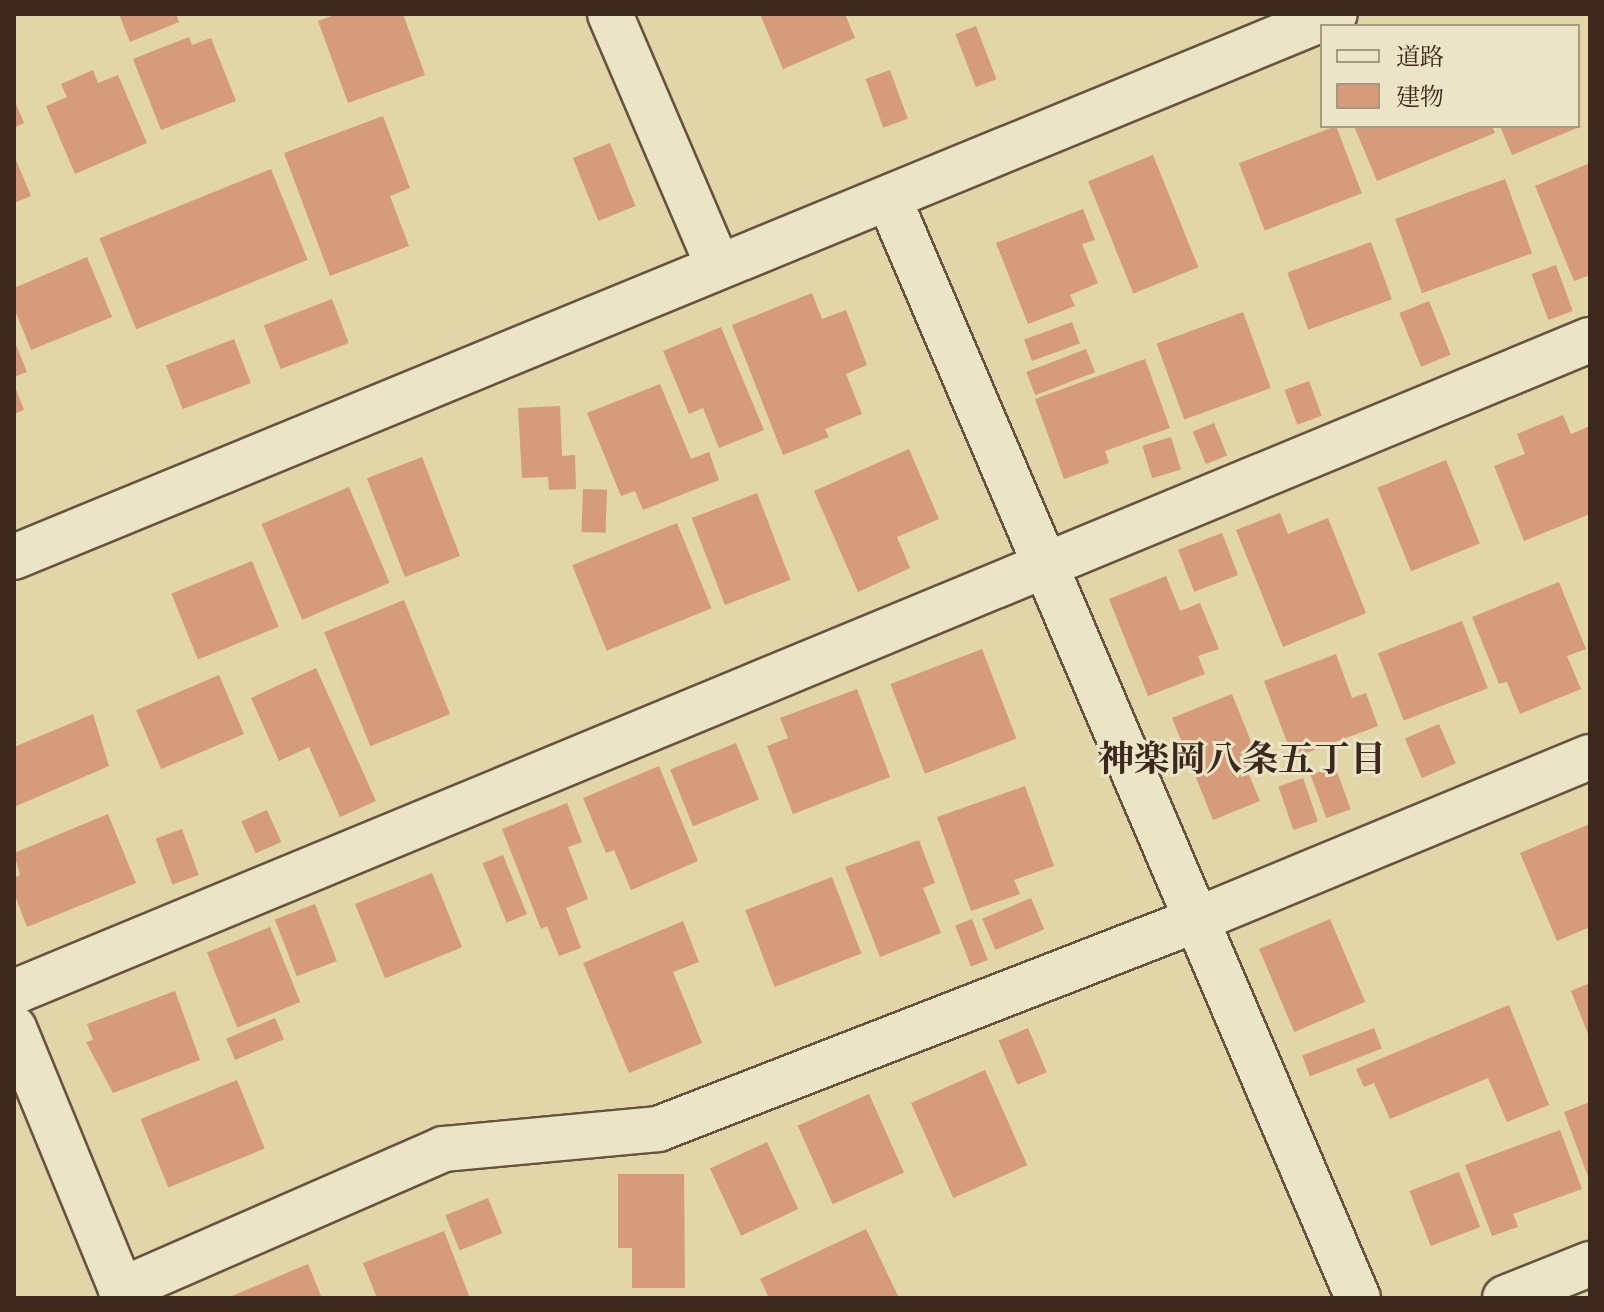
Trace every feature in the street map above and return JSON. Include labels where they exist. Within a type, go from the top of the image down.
[{"type":"street","points":[[610,14],[718,266]]},
{"type":"street","points":[[14,557],[1335,14]]},
{"type":"street","points":[[889,199],[1358,1298]]},
{"type":"street","points":[[14,992],[1047,568],[1590,340]]},
{"type":"street","points":[[14,1028],[123,1294],[443,1149],[658,1129],[1196,920],[1590,757]]},
{"type":"street","points":[[1505,1298],[1590,1264]]},
{"type":"building","points":[[119,14],[176,14],[179,22],[130,42]]},
{"type":"building","points":[[337,14],[403,14],[425,75],[348,103],[318,21]]},
{"type":"building","points":[[760,14],[845,14],[855,38],[783,69]]},
{"type":"building","points":[[976,26],[996,79],[976,87],[955,34]]},
{"type":"building","points":[[189,37],[192,45],[211,38],[236,101],[161,130],[133,59]]},
{"type":"building","points":[[93,70],[98,83],[118,75],[147,143],[75,174],[46,106],[67,97],[61,84]]},
{"type":"building","points":[[890,70],[908,119],[883,128],[866,79]]},
{"type":"building","points":[[14,99],[24,123],[14,128]]},
{"type":"building","points":[[383,116],[410,188],[390,196],[409,246],[330,276],[284,153]]},
{"type":"building","points":[[1337,128],[1362,193],[1265,230],[1239,163]]},
{"type":"building","points":[[1355,128],[1493,128],[1495,133],[1377,181]]},
{"type":"building","points":[[1501,128],[1577,128],[1512,155]]},
{"type":"building","points":[[610,143],[635,206],[598,221],[573,158]]},
{"type":"building","points":[[14,155],[31,196],[14,203]]},
{"type":"building","points":[[1153,155],[1198,267],[1133,293],[1088,181]]},
{"type":"building","points":[[1590,163],[1590,275],[1574,281],[1535,186]]},
{"type":"building","points":[[271,169],[308,260],[136,329],[99,238]]},
{"type":"building","points":[[1505,179],[1532,253],[1422,293],[1395,219]]},
{"type":"building","points":[[1083,209],[1095,240],[1082,244],[1098,283],[1070,295],[1075,306],[1028,324],[996,243]]},
{"type":"building","points":[[1371,242],[1392,299],[1308,330],[1287,272]]},
{"type":"building","points":[[87,257],[112,317],[31,350],[14,308],[14,288]]},
{"type":"building","points":[[1556,265],[1573,311],[1548,320],[1532,274]]},
{"type":"building","points":[[812,293],[822,319],[846,310],[867,365],[846,374],[862,414],[825,429],[829,437],[783,455],[732,325]]},
{"type":"building","points":[[332,299],[349,343],[281,369],[264,325]]},
{"type":"building","points":[[1429,301],[1451,355],[1421,367],[1399,313]]},
{"type":"building","points":[[1243,312],[1271,388],[1184,420],[1157,343]]},
{"type":"building","points":[[1072,322],[1080,344],[1032,361],[1024,339]]},
{"type":"building","points":[[721,327],[764,430],[719,448],[703,408],[689,414],[663,351]]},
{"type":"building","points":[[234,339],[251,383],[183,409],[166,365]]},
{"type":"building","points":[[14,340],[27,372],[14,377]]},
{"type":"building","points":[[1086,349],[1095,372],[1035,395],[1026,372]]},
{"type":"building","points":[[1145,359],[1170,428],[1105,451],[1109,463],[1064,479],[1035,399]]},
{"type":"building","points":[[1309,381],[1322,416],[1297,425],[1285,390]]},
{"type":"building","points":[[14,384],[24,410],[14,414]]},
{"type":"building","points":[[660,384],[691,459],[709,452],[719,480],[643,510],[635,491],[621,496],[587,413]]},
{"type":"building","points":[[560,406],[562,456],[575,455],[576,489],[549,490],[548,477],[522,478],[518,408]]},
{"type":"building","points":[[1563,415],[1571,434],[1590,426],[1590,514],[1524,541],[1494,466],[1525,454],[1517,434]]},
{"type":"building","points":[[1214,423],[1227,455],[1206,464],[1193,432]]},
{"type":"building","points":[[1171,437],[1181,470],[1152,478],[1142,446]]},
{"type":"building","points":[[909,449],[939,519],[897,537],[910,568],[858,592],[814,491]]},
{"type":"building","points":[[422,457],[460,556],[405,577],[367,478]]},
{"type":"building","points":[[1446,460],[1480,543],[1411,571],[1377,488]]},
{"type":"building","points":[[349,487],[390,583],[302,620],[262,524]]},
{"type":"building","points":[[583,489],[607,490],[605,533],[581,532]]},
{"type":"building","points":[[757,493],[790,580],[725,605],[692,518]]},
{"type":"building","points":[[1280,513],[1288,534],[1328,518],[1366,613],[1283,647],[1236,530]]},
{"type":"building","points":[[677,523],[711,608],[607,651],[572,565]]},
{"type":"building","points":[[1222,533],[1238,575],[1194,592],[1178,550]]},
{"type":"building","points":[[252,561],[279,627],[198,659],[171,594]]},
{"type":"building","points":[[1166,576],[1180,611],[1200,603],[1219,649],[1198,656],[1205,674],[1148,696],[1109,599]]},
{"type":"building","points":[[1559,582],[1586,649],[1567,656],[1581,689],[1520,714],[1507,682],[1499,684],[1472,617]]},
{"type":"building","points":[[404,600],[450,714],[370,746],[324,632]]},
{"type":"building","points":[[1462,621],[1488,688],[1404,720],[1378,653]]},
{"type":"building","points":[[982,649],[1016,739],[925,774],[891,684]]},
{"type":"building","points":[[1336,654],[1352,698],[1366,693],[1378,726],[1293,758],[1264,681]]},
{"type":"building","points":[[316,668],[376,801],[340,817],[309,747],[279,761],[251,698]]},
{"type":"building","points":[[219,675],[244,734],[161,769],[136,710]]},
{"type":"building","points":[[857,689],[890,777],[793,814],[767,746],[788,738],[780,718]]},
{"type":"building","points":[[1232,694],[1260,764],[1247,770],[1260,801],[1213,820],[1172,718]]},
{"type":"building","points":[[93,714],[109,766],[14,807],[14,747]]},
{"type":"building","points":[[1439,724],[1456,764],[1422,778],[1405,738]]},
{"type":"building","points":[[736,743],[759,800],[693,826],[670,770]]},
{"type":"building","points":[[659,766],[698,861],[631,890],[614,850],[606,853],[583,798]]},
{"type":"building","points":[[1335,766],[1351,809],[1326,818],[1311,775]]},
{"type":"building","points":[[1303,778],[1318,821],[1293,830],[1278,786]]},
{"type":"building","points":[[1025,786],[1054,866],[1014,880],[1020,894],[971,911],[937,817]]},
{"type":"building","points":[[567,803],[582,842],[568,847],[588,899],[566,908],[581,948],[559,956],[547,926],[541,929],[502,829]]},
{"type":"building","points":[[267,810],[281,842],[256,853],[241,821]]},
{"type":"building","points":[[108,814],[136,883],[27,927],[14,893],[14,878],[20,875],[14,853]]},
{"type":"building","points":[[1590,824],[1590,927],[1557,941],[1520,853]]},
{"type":"building","points":[[182,829],[199,875],[172,885],[156,839]]},
{"type":"building","points":[[919,840],[935,883],[923,888],[941,933],[880,957],[845,867]]},
{"type":"building","points":[[503,855],[527,914],[507,923],[483,863]]},
{"type":"building","points":[[432,873],[462,947],[385,978],[355,904]]},
{"type":"building","points":[[832,877],[861,954],[775,987],[745,910]]},
{"type":"building","points":[[1031,898],[1044,929],[995,950],[982,919]]},
{"type":"building","points":[[315,904],[337,961],[297,976],[275,919]]},
{"type":"building","points":[[972,919],[988,960],[971,967],[955,925]]},
{"type":"building","points":[[1330,919],[1365,1002],[1294,1032],[1259,949]]},
{"type":"building","points":[[683,921],[699,962],[673,972],[702,1043],[629,1073],[583,963]]},
{"type":"building","points":[[270,927],[300,1002],[237,1028],[207,952]]},
{"type":"building","points":[[1590,983],[1590,1039],[1571,991]]},
{"type":"building","points":[[175,991],[200,1060],[113,1093],[86,1042],[93,1040],[87,1024]]},
{"type":"building","points":[[1509,1005],[1549,1105],[1507,1122],[1488,1078],[1390,1119],[1374,1083],[1364,1087],[1356,1069]]},
{"type":"building","points":[[275,1018],[284,1039],[235,1060],[226,1039]]},
{"type":"building","points":[[1028,1028],[1047,1072],[1017,1085],[999,1041]]},
{"type":"building","points":[[1374,1028],[1382,1049],[1310,1076],[1302,1056]]},
{"type":"building","points":[[985,1070],[1027,1165],[953,1198],[911,1103]]},
{"type":"building","points":[[237,1080],[265,1149],[168,1188],[141,1119]]},
{"type":"building","points":[[869,1094],[904,1173],[833,1204],[798,1126]]},
{"type":"building","points":[[1590,1102],[1590,1182],[1564,1112]]},
{"type":"building","points":[[1560,1130],[1582,1189],[1513,1214],[1518,1227],[1492,1236],[1465,1165]]},
{"type":"building","points":[[767,1142],[798,1209],[741,1236],[710,1169]]},
{"type":"building","points":[[1459,1172],[1480,1227],[1431,1246],[1410,1191]]},
{"type":"building","points":[[618,1174],[684,1174],[685,1288],[632,1288],[632,1248],[618,1248]]},
{"type":"building","points":[[488,1198],[502,1233],[460,1250],[445,1215]]},
{"type":"building","points":[[866,1229],[899,1298],[769,1298],[760,1279]]},
{"type":"building","points":[[444,1231],[470,1298],[377,1298],[363,1263]]},
{"type":"building","points":[[308,1264],[322,1298],[227,1298]]},
{"type":"district","name":"神楽岡八条五丁目","points":[[1242,763]]}]
